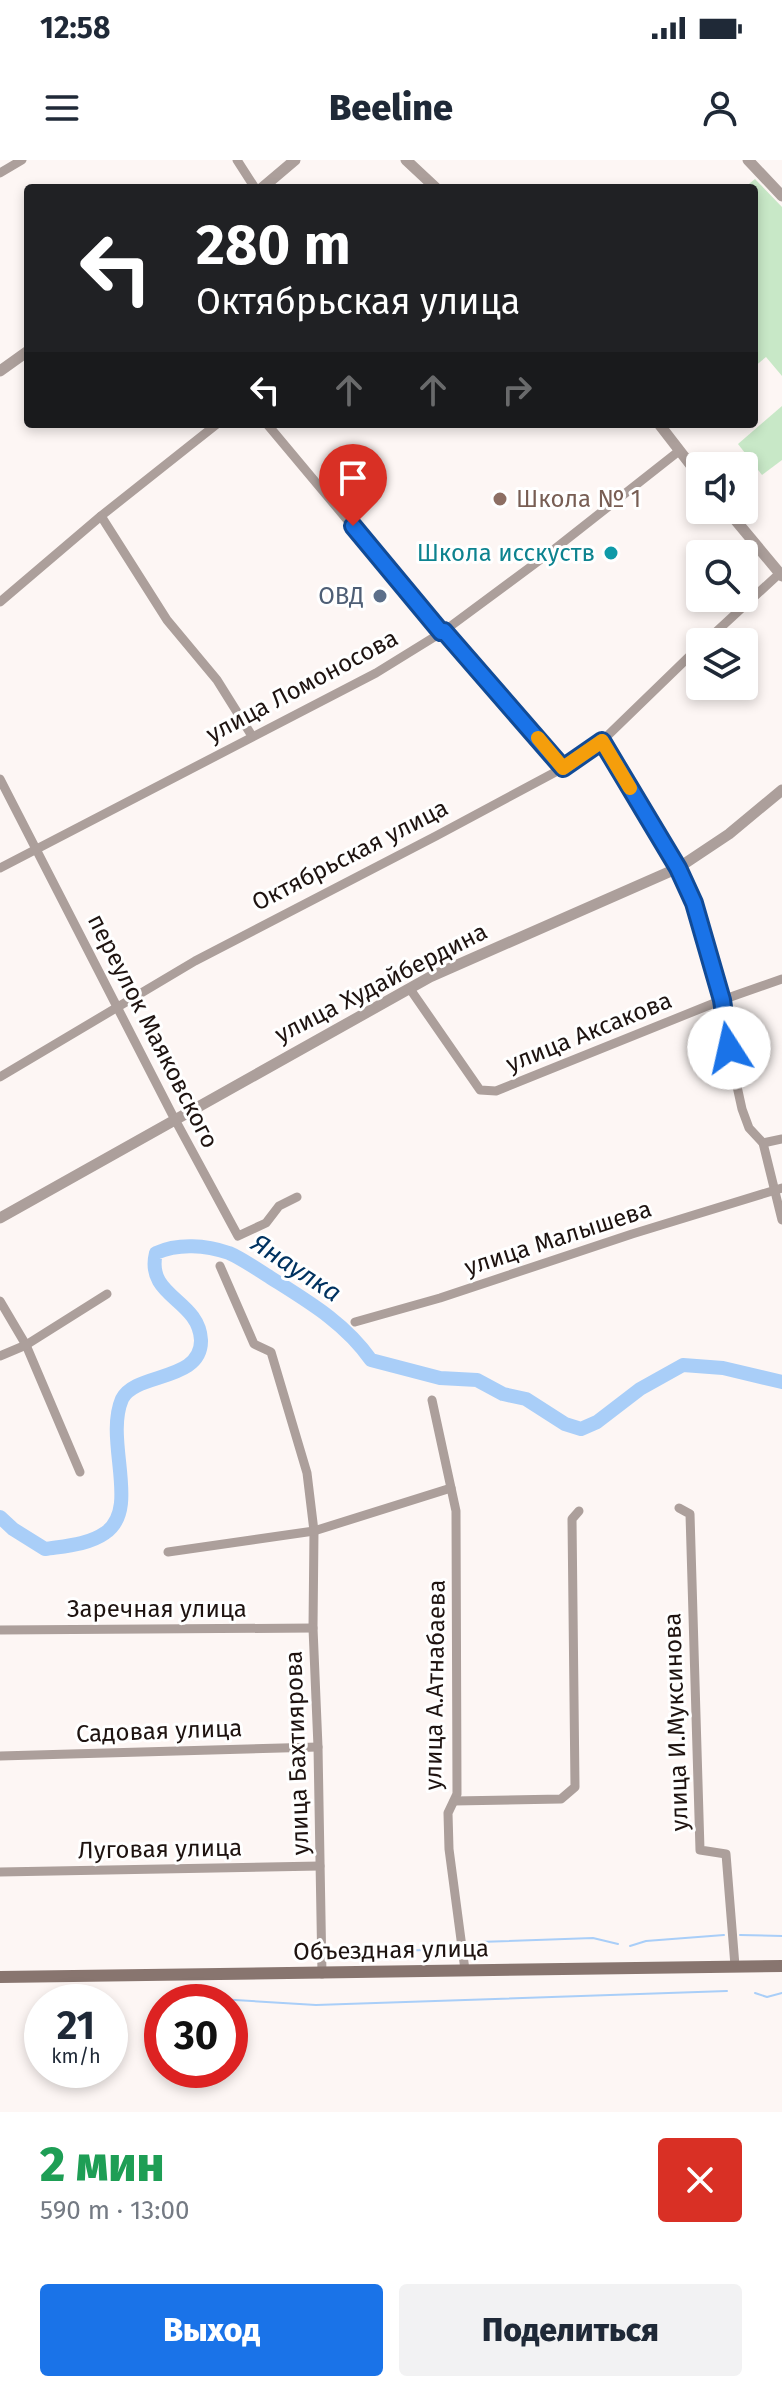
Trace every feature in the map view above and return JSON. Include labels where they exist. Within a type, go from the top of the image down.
[{"type":"main road","name":"Объездная улица","points":[[0,1977],[782,1966]]},
{"type":"street","points":[[0,173],[22,160]]},
{"type":"street","points":[[237,160],[252,184]]},
{"type":"street","points":[[267,184],[295,160]]},
{"type":"street","points":[[406,160],[432,184]]},
{"type":"street","points":[[748,160],[782,196]]},
{"type":"street","points":[[0,371],[24,354]]},
{"type":"street","points":[[0,602],[212,428]]},
{"type":"street","points":[[270,428],[563,768]]},
{"type":"street","points":[[662,428],[686,460]]},
{"type":"street","name":"улица Ломоносова","points":[[0,868],[376,673],[443,632],[679,451]]},
{"type":"street","points":[[101,516],[167,620],[217,680],[252,736]]},
{"type":"street","points":[[721,628],[781,574],[739,524]]},
{"type":"street","name":"Октябрьская улица","points":[[0,1077],[195,961],[563,768],[602,741],[686,660]]},
{"type":"street","points":[[602,741],[678,868],[694,903],[722,1000],[722,1018],[742,1109],[749,1128],[763,1143],[778,1189],[782,1220]]},
{"type":"street","name":"переулок Маяковского","points":[[0,779],[238,1236],[266,1223],[279,1206],[297,1197]]},
{"type":"street","name":"улица Худайбердина","points":[[0,1218],[430,977],[678,868],[729,834],[782,790]]},
{"type":"street","name":"улица Аксакова","points":[[410,989],[480,1090],[496,1091],[782,979]]},
{"type":"street","points":[[763,1143],[782,1139]]},
{"type":"street","name":"улица Малышева","points":[[355,1322],[440,1298],[778,1189]]},
{"type":"street","name":"улица Бахтиярова","points":[[220,1266],[254,1344],[271,1352],[307,1473],[314,1531],[313,1628],[322,1974]]},
{"type":"street","points":[[0,1356],[26,1345],[107,1294]]},
{"type":"street","points":[[0,1301],[26,1345],[80,1472]]},
{"type":"street","name":"улица А.Атнабаева","points":[[432,1400],[456,1511],[457,1794],[448,1813],[449,1849],[465,1970]]},
{"type":"street","points":[[168,1552],[314,1531],[451,1488]]},
{"type":"street","name":"улица И.Муксинова","points":[[679,1508],[690,1514],[700,1850],[726,1854],[735,1966]]},
{"type":"street","points":[[454,1801],[561,1799],[575,1787],[572,1519],[579,1511]]},
{"type":"street","name":"Заречная улица","points":[[0,1630],[313,1628]]},
{"type":"street","name":"Садовая улица","points":[[0,1756],[318,1747]]},
{"type":"street","name":"Луговая улица","points":[[0,1872],[320,1866]]},
{"type":"green space","points":[[755,179],[782,207],[782,376],[766,357],[758,364],[758,184],[749,184]]},
{"type":"green space","points":[[782,406],[782,460],[762,475],[758,470],[758,452],[744,452],[738,444]]},
{"type":"waterway","name":"Янаулка","points":[[0,1517],[45,1549],[91,1540],[105,1533],[115,1522],[121,1491],[117,1434],[122,1399],[129,1390],[140,1384],[191,1363],[198,1353],[201,1340],[192,1315],[158,1279],[156,1253],[173,1248],[211,1248],[240,1258],[326,1314],[350,1335],[371,1360],[440,1378],[477,1380],[503,1394],[526,1399],[565,1424],[581,1429],[597,1422],[640,1389],[683,1365],[723,1368],[782,1382]]},
{"type":"waterway","points":[[630,1946],[646,1941],[724,1935]]},
{"type":"waterway","points":[[740,1935],[782,1936]]},
{"type":"waterway","points":[[468,1947],[478,1942],[593,1938],[618,1944]]},
{"type":"waterway","points":[[397,1951],[451,1949]]},
{"type":"waterway","points":[[248,2001],[316,2005],[727,1991]]},
{"type":"waterway","points":[[755,1993],[767,1997],[782,1993]]},
{"type":"slow traffic","points":[[538,738],[563,768],[602,741],[630,788]]},
{"type":"place","name":"Школа № 1","points":[[500,499]]},
{"type":"place","name":"Школа исскуств","points":[[611,553]]},
{"type":"place","name":"ОВД","points":[[380,596]]},
{"type":"route","points":[[353,526],[441,632],[444,631],[463,652],[563,768],[602,741],[678,868],[694,903],[722,1000],[722,1018],[729,1048]]}]
